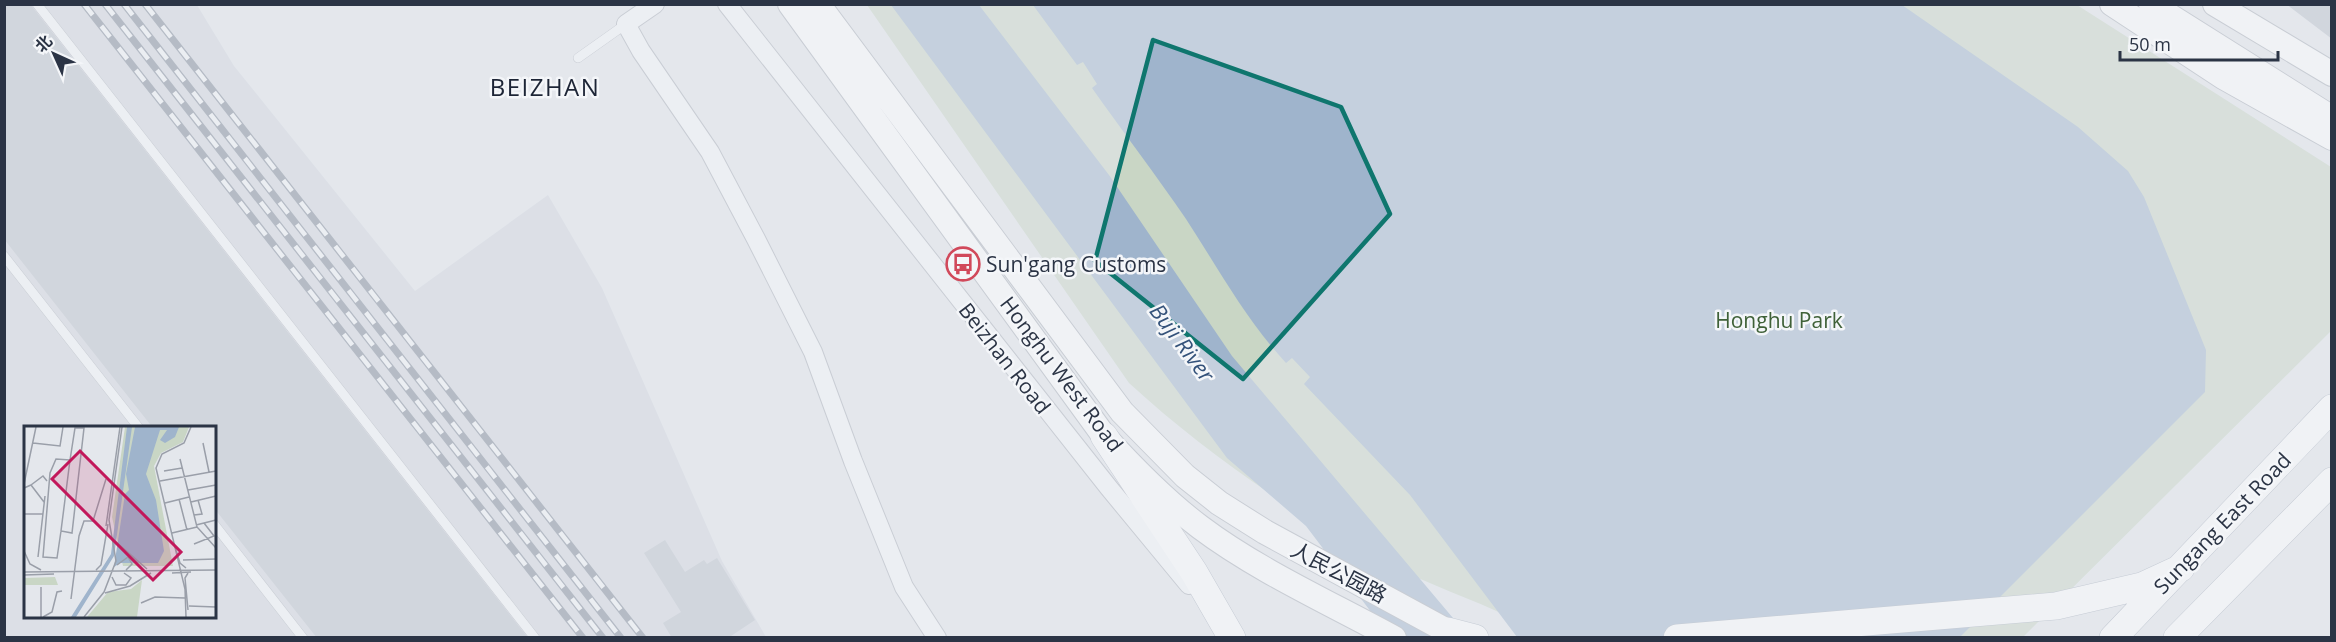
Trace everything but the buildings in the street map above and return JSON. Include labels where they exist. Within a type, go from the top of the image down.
[{"type":"main road","name":"Honghu West Road","points":[[790,4],[1104,436],[1161,496],[1200,527]]},
{"type":"main road","name":"Honghu West Road","points":[[818,4],[1122,412],[1185,477],[1219,503]]},
{"type":"main road","points":[[2112,4],[2223,77],[2331,138]]},
{"type":"main road","points":[[2151,4],[2257,64],[2331,99]]},
{"type":"main road","points":[[2180,4],[2331,118]]},
{"type":"main road","points":[[2215,4],[2331,74]]},
{"type":"main road","name":"Sungang East Road","points":[[2112,638],[2331,408]]},
{"type":"main road","points":[[1104,436],[1194,572],[1226,630]]},
{"type":"main road","points":[[2177,638],[2331,481]]},
{"type":"main road","name":"人民公园路","points":[[1219,503],[1265,532],[1454,634]]},
{"type":"main road","name":"人民公园路","points":[[1200,527],[1228,547],[1394,638]]},
{"type":"main road","points":[[1677,638],[2056,606],[2142,586],[2181,568]]},
{"type":"main road","points":[[2200,638],[2224,589]]},
{"type":"main road","points":[[1454,634],[1475,638]]},
{"type":"street","points":[[655,4],[626,24],[640,51],[710,152],[756,239],[813,352],[853,461],[904,587],[937,638]]},
{"type":"street","name":"Beizhan Road","points":[[727,4],[1109,488],[1226,630]]},
{"type":"lane","points":[[37,4],[535,638]]},
{"type":"lane","points":[[578,58],[626,24]]},
{"type":"lane","points":[[4,256],[137,426]]},
{"type":"lane","points":[[216,527],[303,638]]},
{"type":"highlighted area","points":[[1153,40],[1341,107],[1390,214],[1243,379],[1095,261]]},
{"type":"shaded area","points":[[4,5],[197,5],[234,66],[415,291],[548,195],[602,288],[722,561],[766,637],[5,637]]},
{"type":"green space","name":"Honghu Park","points":[[867,5],[2077,5],[2331,167],[2331,331],[2023,637],[1545,637],[1494,610],[1405,572],[1331,532],[1226,463],[1160,411],[1129,383]]},
{"type":"water","name":"Buji River","points":[[891,5],[979,5],[1109,175],[1232,356],[1469,637],[1390,637],[1306,526],[1227,458]]},
{"type":"water","name":"Honghu Park","points":[[1033,5],[1902,5],[2078,127],[2128,171],[2144,197],[2206,350],[2205,392],[1960,637],[1517,637],[1410,495],[1304,384],[1310,377],[1292,358],[1286,363],[1258,329],[1186,219],[1092,88],[1097,84],[1083,62],[1077,65]]},
{"type":"railway","points":[[84,4],[583,638]]},
{"type":"railway","points":[[105,4],[603,638]]},
{"type":"railway","points":[[124,4],[621,638]]},
{"type":"railway","points":[[145,4],[643,638]]},
{"type":"place","name":"Sun'gang Customs","points":[[963,264]]},
{"type":"district","name":"BEIZHAN","points":[[545,86]]}]
